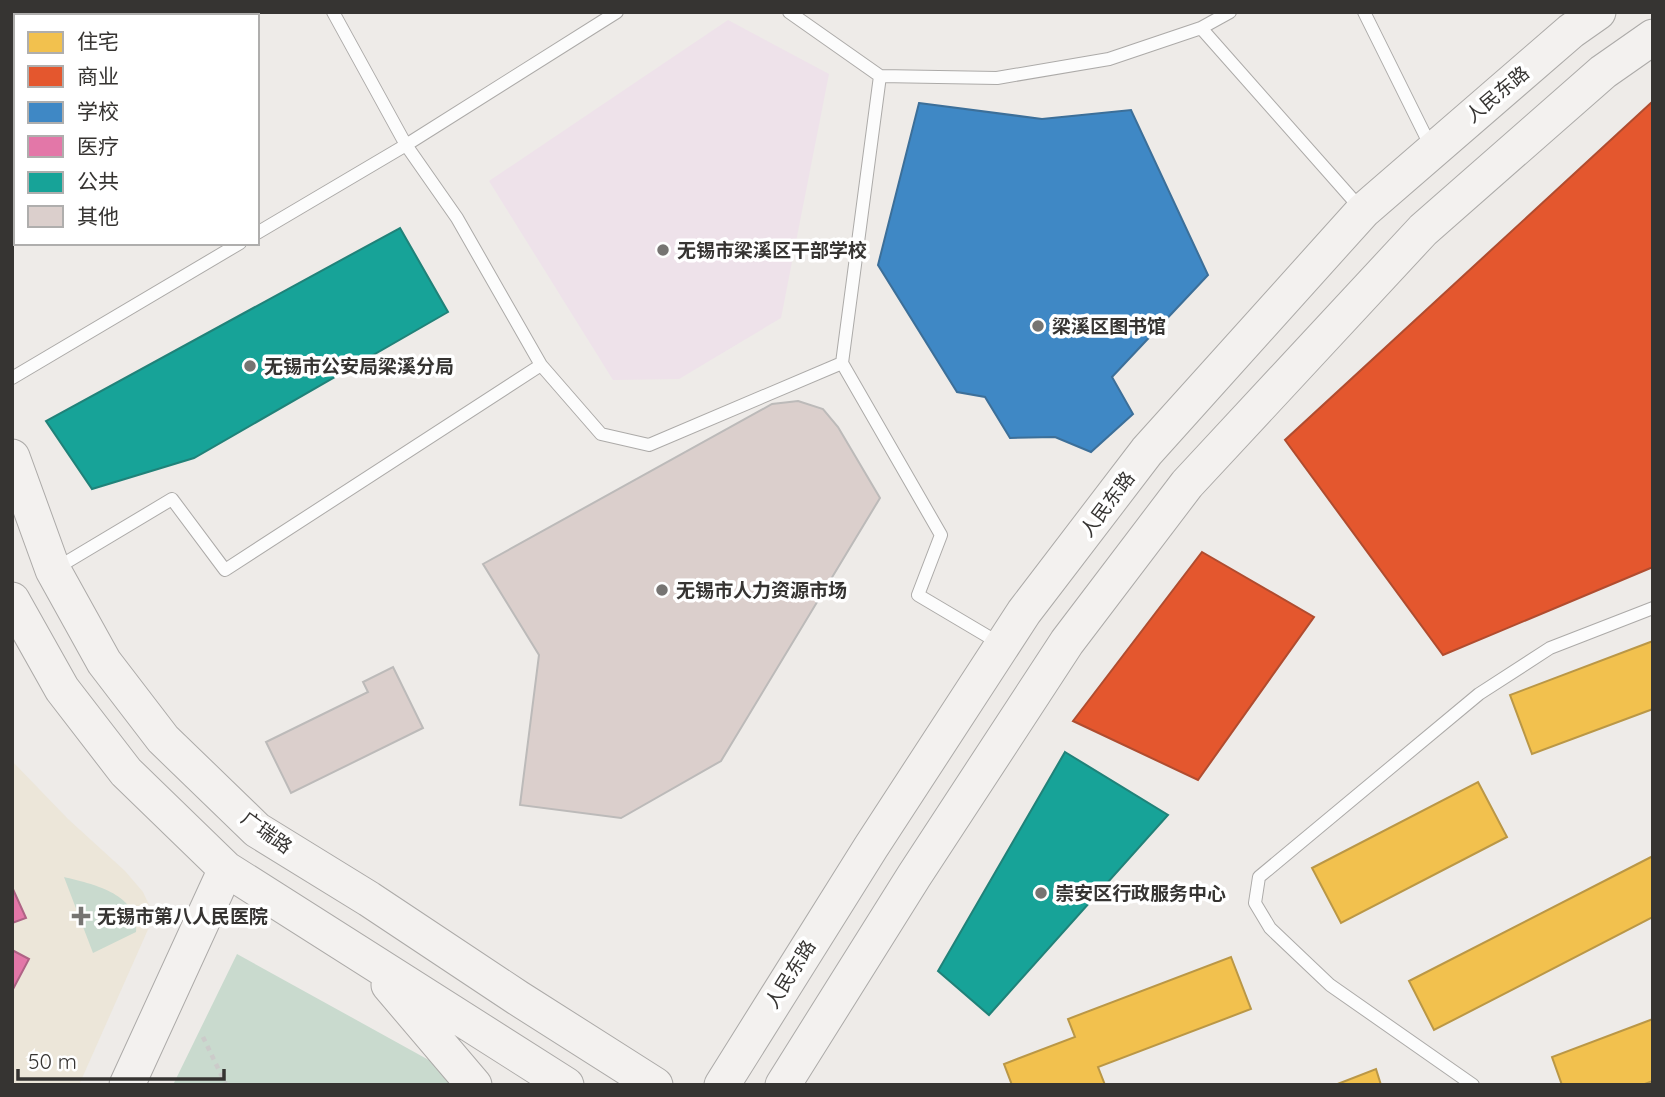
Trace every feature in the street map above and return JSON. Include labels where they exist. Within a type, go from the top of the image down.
[{"type":"main road","name":"人民东路","points":[[722,1085],[871,847],[1024,612],[1147,451],[1363,211],[1571,31],[1598,12]]},
{"type":"main road","points":[[783,1085],[914,876],[1067,642],[1187,484],[1423,230],[1604,72],[1653,37]]},
{"type":"main road","name":"广瑞路","points":[[12,457],[53,570],[104,662],[163,739],[257,830],[369,899],[655,1085]]},
{"type":"main road","points":[[12,600],[62,689],[126,772],[226,869],[566,1085]]},
{"type":"main road","points":[[127,1085],[226,869]]},
{"type":"main road","points":[[344,942],[399,994],[474,1085]]},
{"type":"lane","points":[[333,12],[406,145],[457,218],[541,365],[601,434],[649,445],[842,363]]},
{"type":"lane","points":[[259,232],[406,145],[617,12]]},
{"type":"lane","points":[[789,12],[880,76],[997,78],[1109,59],[1200,28],[1230,12]]},
{"type":"lane","points":[[1364,12],[1432,149]]},
{"type":"lane","points":[[1200,28],[1363,211]]},
{"type":"lane","points":[[880,76],[842,363],[941,535],[918,595],[1003,645]]},
{"type":"lane","points":[[12,378],[237,245]]},
{"type":"lane","points":[[53,570],[172,499],[225,570],[541,365]]},
{"type":"lane","points":[[1473,1085],[1330,985],[1270,928],[1255,903],[1259,877],[1479,694],[1550,648],[1653,608]]},
{"type":"path","points":[[203,1037],[226,1085]]},
{"type":"shaded area","name":"无锡市梁溪区干部学校","points":[[728,20],[829,74],[781,318],[679,379],[613,380],[489,181]]},
{"type":"shaded area","name":"无锡市第八人民医院","points":[[12,761],[68,819],[125,871],[143,892],[150,907],[150,925],[79,1085],[12,1085]]},
{"type":"green space","points":[[64,877],[101,887],[123,900],[131,908],[136,932],[93,953]]},
{"type":"green space","points":[[237,954],[474,1085],[173,1085]]},
{"type":"building: 住宅","points":[[1653,641],[1653,709],[1532,754],[1510,695]]},
{"type":"building: 住宅","points":[[1478,782],[1507,837],[1341,923],[1312,868]]},
{"type":"building: 住宅","points":[[1653,856],[1653,917],[1434,1030],[1409,981]]},
{"type":"building: 住宅","points":[[1231,957],[1251,1009],[1098,1067],[1105,1085],[1012,1085],[1004,1064],[1075,1037],[1068,1019]]},
{"type":"building: 住宅","points":[[1653,1019],[1653,1081],[1642,1085],[1562,1085],[1552,1057]]},
{"type":"building: 住宅","points":[[1376,1069],[1381,1085],[1335,1085]]},
{"type":"building: 商业","points":[[1653,101],[1653,567],[1443,655],[1285,440]]},
{"type":"building: 商业","points":[[1202,552],[1314,617],[1198,780],[1073,721]]},
{"type":"building: 学校","name":"梁溪区图书馆","points":[[919,103],[1042,119],[1131,110],[1208,275],[1112,377],[1133,414],[1091,452],[1055,437],[1010,438],[985,397],[957,392],[878,265]]},
{"type":"building: 医疗","points":[[12,887],[26,918],[12,923]]},
{"type":"building: 医疗","points":[[12,950],[29,959],[12,991]]},
{"type":"building: 公共","name":"无锡市公安局梁溪分局","points":[[400,228],[448,312],[194,458],[92,489],[46,421]]},
{"type":"building: 公共","name":"崇安区行政服务中心","points":[[1065,752],[1168,815],[989,1015],[938,971]]},
{"type":"building: 其他","name":"无锡市人力资源市场","points":[[798,401],[823,409],[838,427],[880,498],[721,761],[621,818],[520,805],[539,655],[483,564],[772,404]]},
{"type":"building: 其他","points":[[393,667],[423,728],[291,793],[266,742],[368,692],[363,682]]},
{"type":"place","name":"无锡市梁溪区干部学校","points":[[663,250]]},
{"type":"place","name":"梁溪区图书馆","points":[[1038,326]]},
{"type":"place","name":"无锡市公安局梁溪分局","points":[[250,366]]},
{"type":"place","name":"无锡市人力资源市场","points":[[662,590]]},
{"type":"place","name":"崇安区行政服务中心","points":[[1041,893]]},
{"type":"place","name":"无锡市第八人民医院","points":[[81,916]]}]
